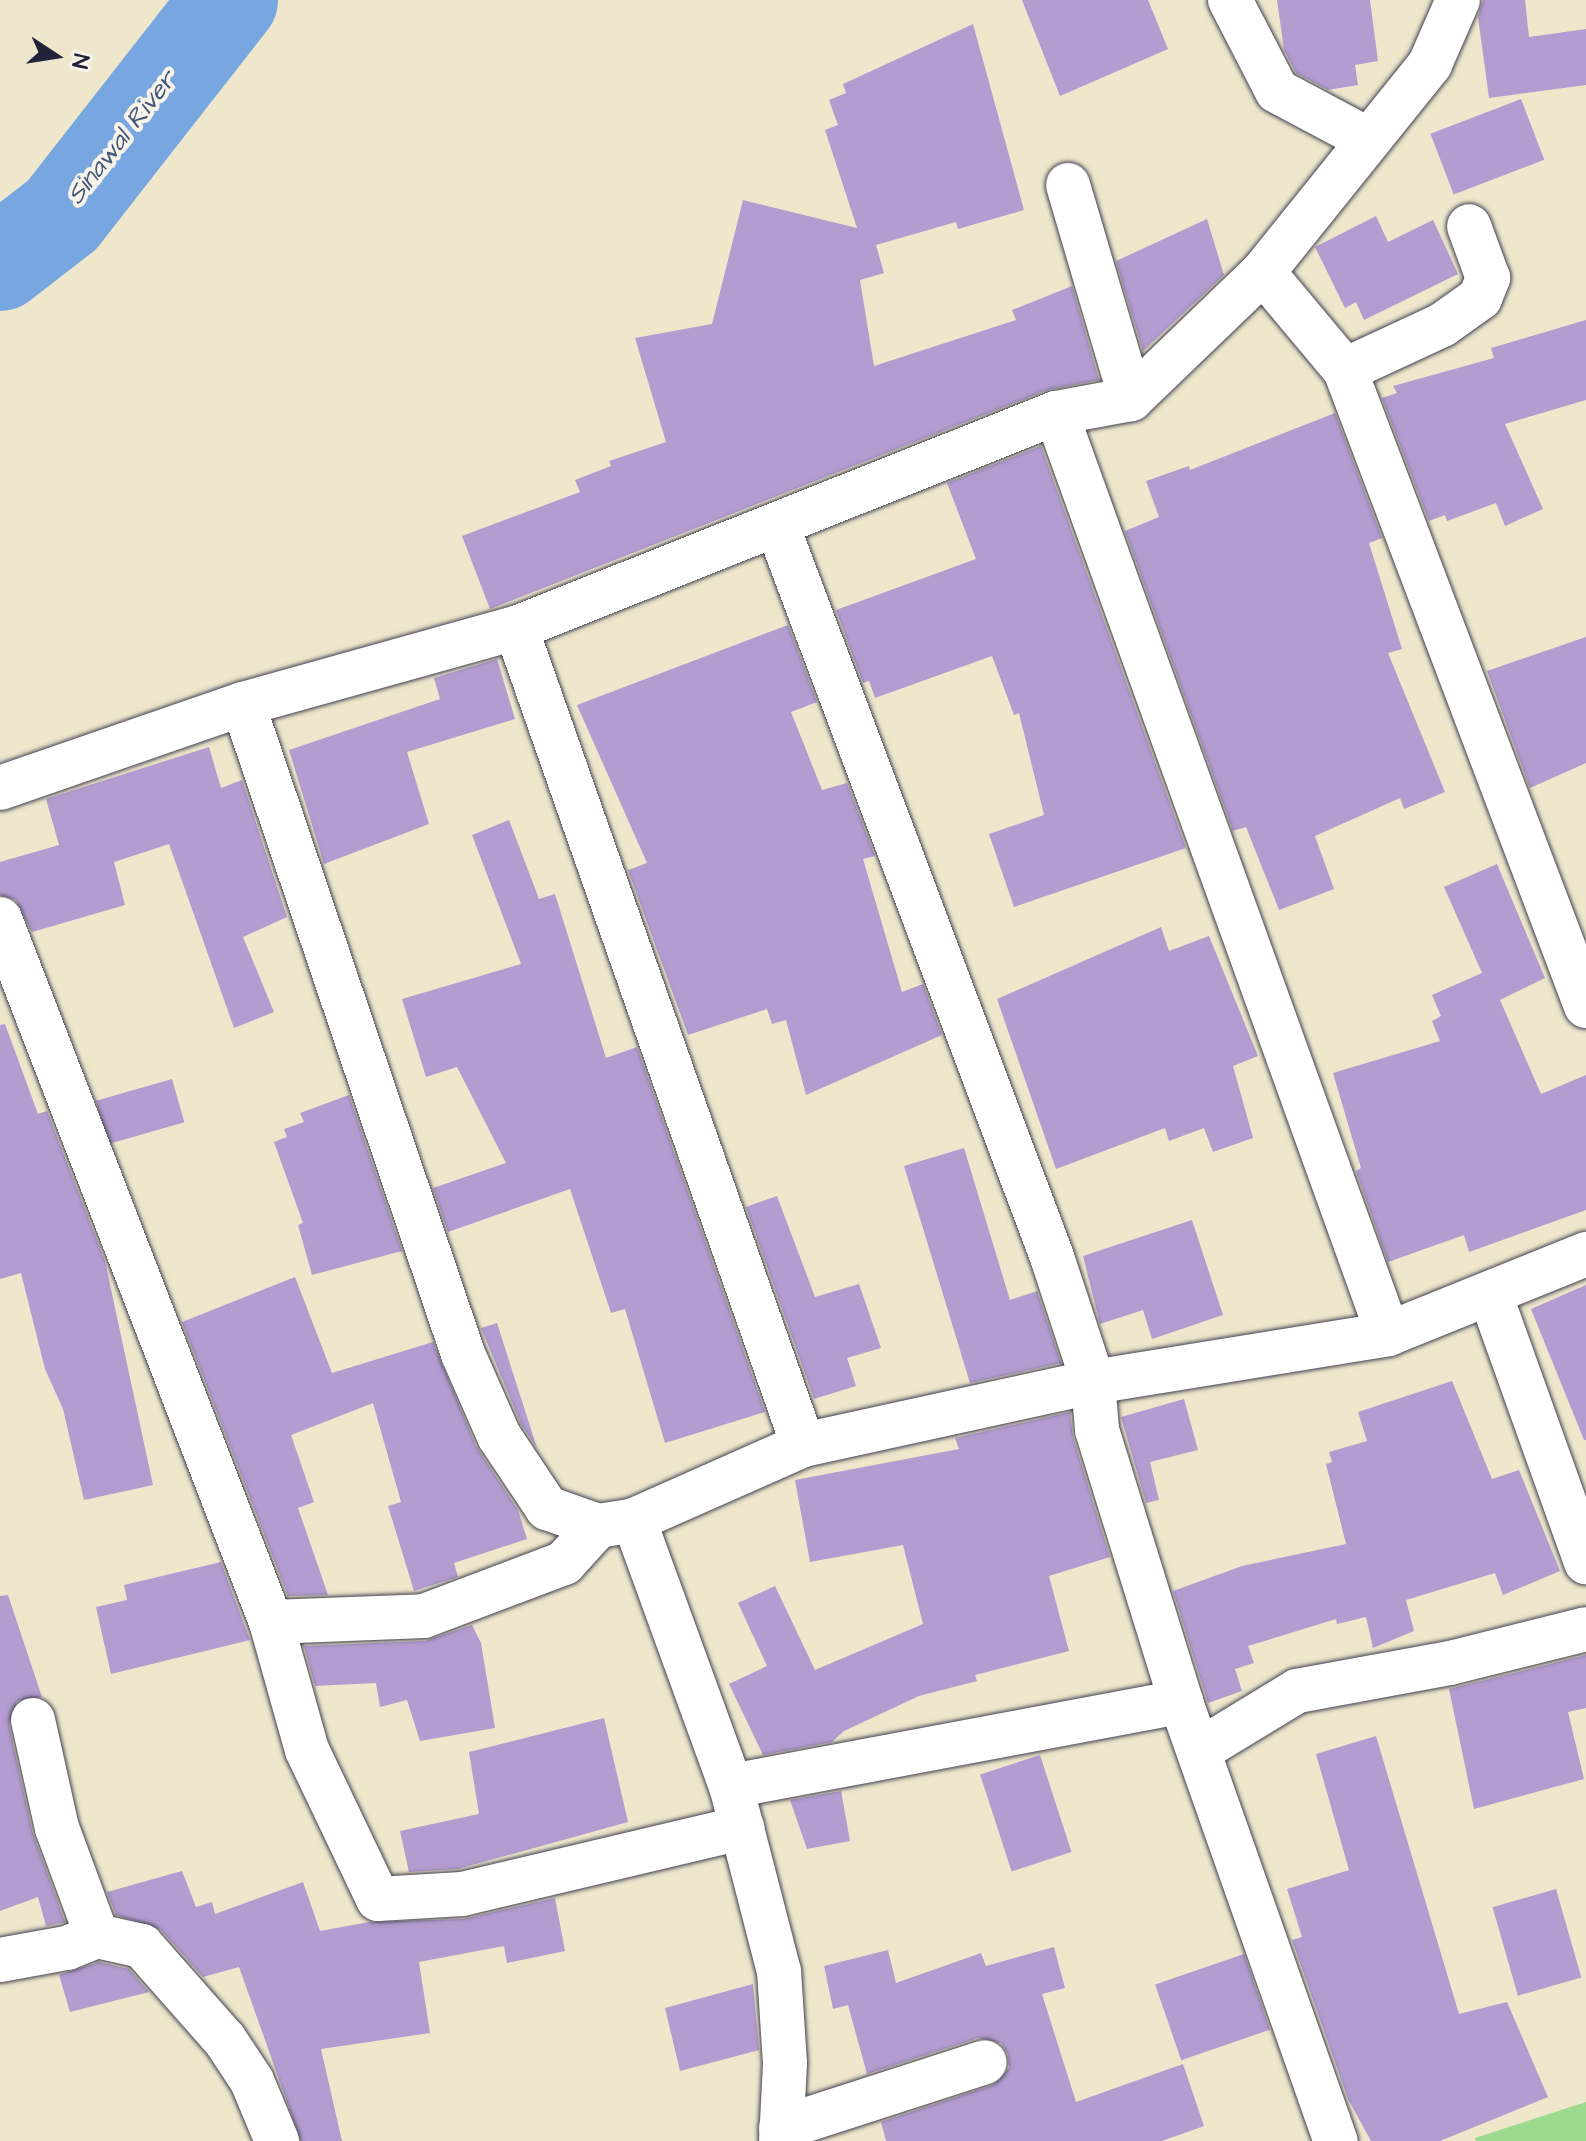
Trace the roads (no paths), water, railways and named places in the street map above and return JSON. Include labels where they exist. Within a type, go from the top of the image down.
[{"type":"street","points":[[1230,0],[1277,91],[1369,140]]},
{"type":"street","points":[[0,788],[243,704],[516,628],[1056,413],[1131,399],[1263,272],[1430,64],[1458,0]]},
{"type":"street","points":[[1068,185],[1131,399]]},
{"type":"street","points":[[1345,370],[1442,325],[1480,298],[1488,278],[1469,226]]},
{"type":"street","points":[[1263,272],[1345,370],[1586,1006]]},
{"type":"street","points":[[1056,413],[1388,1334]]},
{"type":"street","points":[[777,525],[985,1068],[1093,1382],[1097,1430],[1181,1702],[1336,2141]]},
{"type":"street","points":[[516,628],[803,1445]]},
{"type":"street","points":[[243,704],[475,1381],[526,1484],[547,1508],[616,1523]]},
{"type":"street","points":[[0,919],[271,1622],[307,1750],[378,1899],[462,1894],[742,1828]]},
{"type":"street","points":[[271,1622],[424,1616],[564,1563],[616,1523],[803,1445],[1093,1382],[1388,1334],[1586,1254]]},
{"type":"street","points":[[1490,1294],[1586,1562]]},
{"type":"street","points":[[616,1523],[731,1786],[779,1971],[785,2063],[781,2135],[985,2062]]},
{"type":"street","points":[[1200,1750],[1297,1691],[1450,1663],[1586,1629]]},
{"type":"street","points":[[731,1786],[1181,1702]]},
{"type":"street","points":[[33,1720],[57,1828],[97,1936]]},
{"type":"street","points":[[0,1960],[67,1948],[97,1936],[142,1946],[202,2012],[252,2081],[277,2141]]},
{"type":"waterway","name":"Sinawal River","points":[[0,263],[62,215],[230,0]]}]
